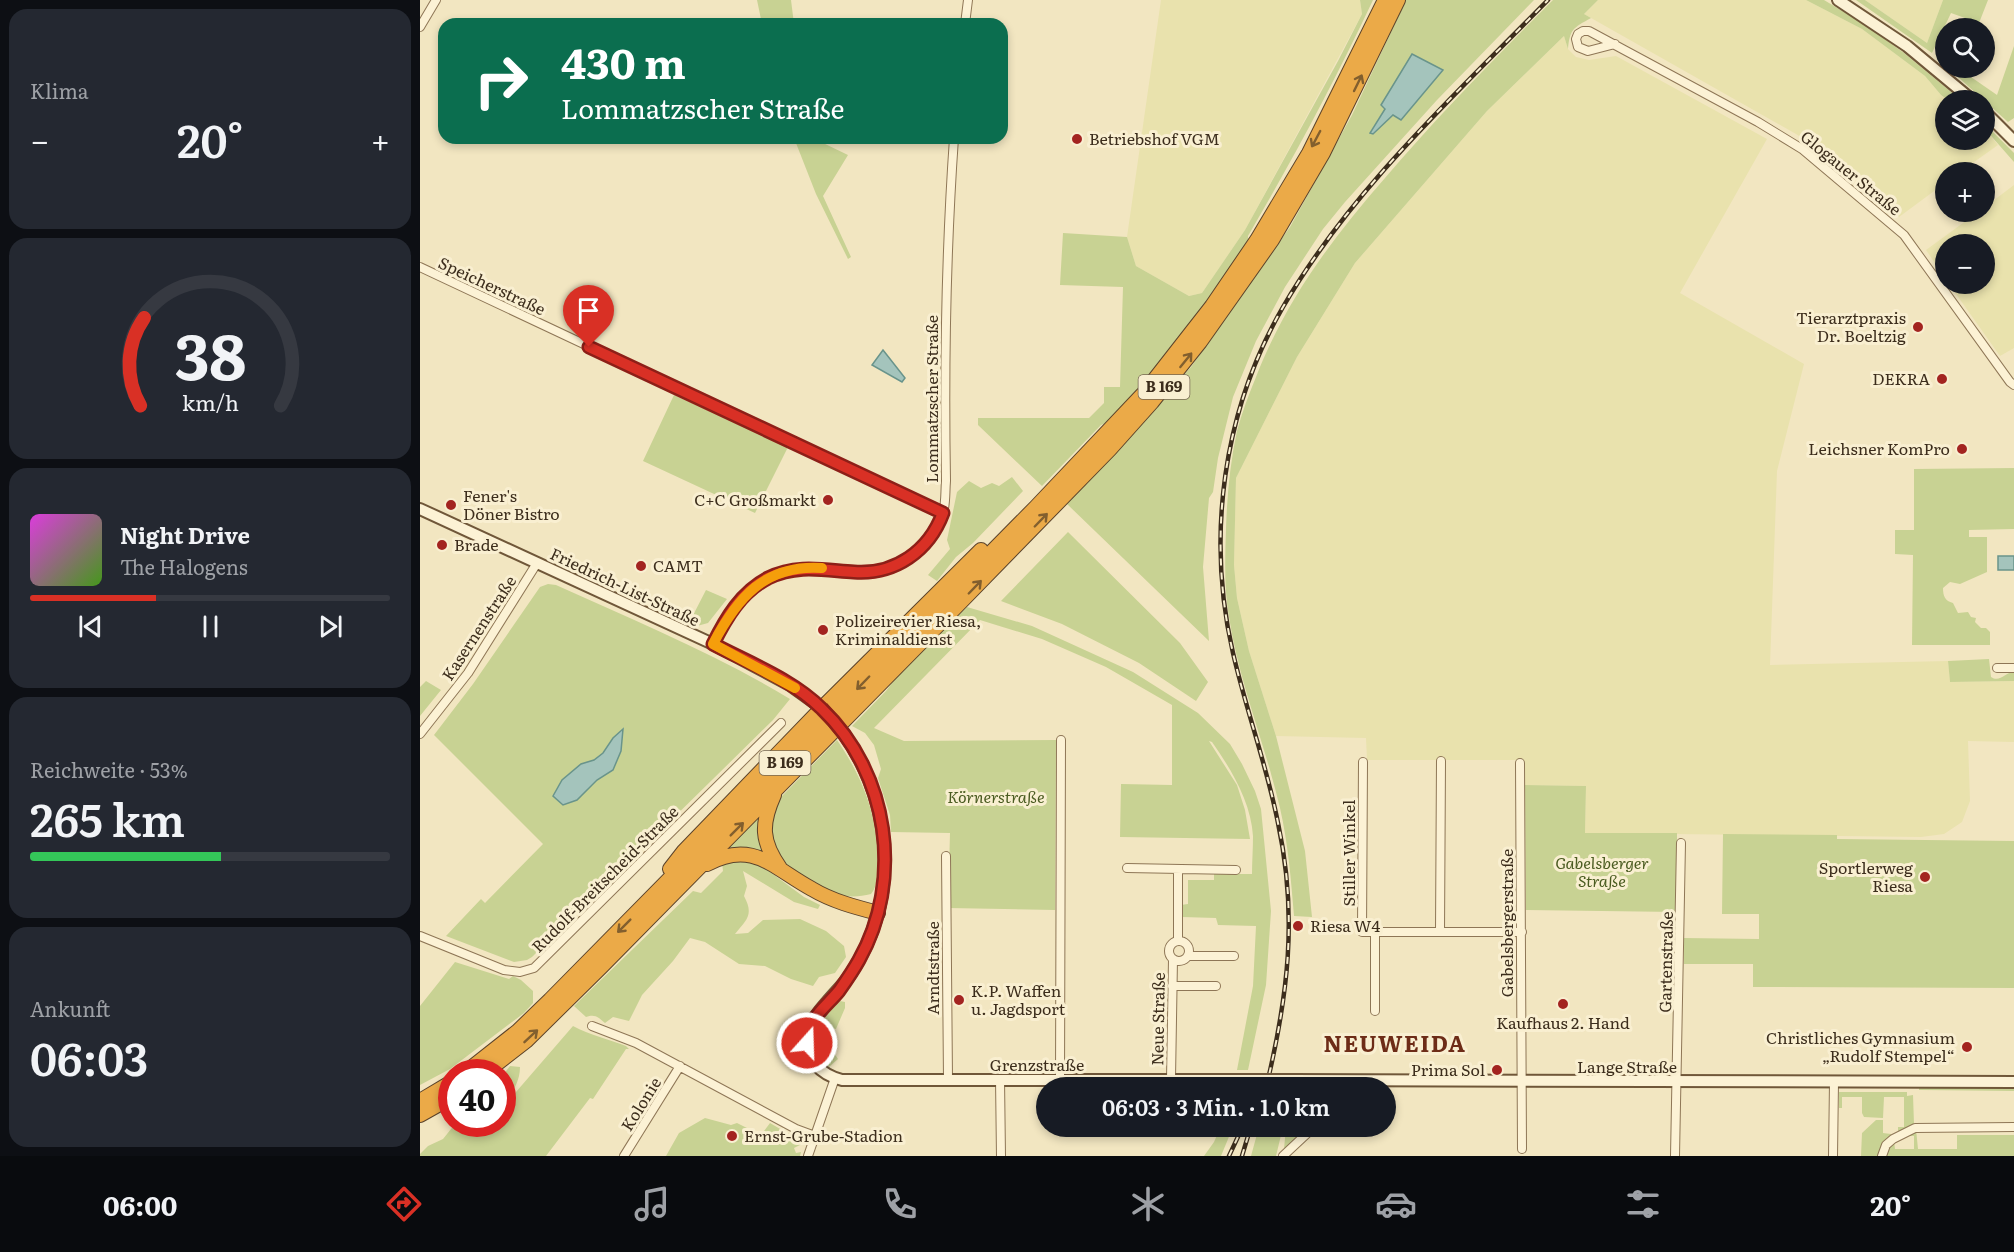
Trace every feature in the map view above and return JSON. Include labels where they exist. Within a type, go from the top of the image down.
[{"type":"highway","name":"B 169","points":[[482,1059],[550,1000],[1009,534],[1144,393],[1185,342],[1257,240],[1309,153],[1385,0]]},
{"type":"highway","name":"B 169","points":[[503,1059],[547,1021],[777,789],[1110,448],[1152,402],[1200,342],[1261,257],[1302,191],[1398,0]]},
{"type":"highway","points":[[665,884],[666,873],[684,851],[822,708],[987,544],[1009,534]]},
{"type":"highway","points":[[777,789],[768,807],[763,829],[765,842],[780,868]]},
{"type":"highway","points":[[697,869],[729,854],[744,853],[780,868],[833,900],[878,913]]},
{"type":"highway","points":[[420,1101],[438,1090]]},
{"type":"highway","points":[[420,1115],[438,1105]]},
{"type":"street","points":[[420,27],[436,0]]},
{"type":"street","points":[[966,18],[968,0]]},
{"type":"street","points":[[1838,0],[1907,46],[1960,90]]},
{"type":"street","name":"Glogauer Straße","points":[[1615,44],[1588,51],[1578,47],[1576,39],[1582,31],[1589,31],[1615,44],[1792,142],[1893,225],[1915,248],[2014,386]]},
{"type":"street","points":[[1995,122],[2014,141]]},
{"type":"street","name":"Lommatzscher Straße","points":[[713,644],[734,607],[745,595],[768,578],[797,568],[867,572],[900,564],[927,542],[943,513],[946,481],[947,235],[954,144]]},
{"type":"street","name":"Speicherstraße","points":[[420,267],[943,513]]},
{"type":"street","name":"Friedrich-List-Straße","points":[[420,509],[713,644],[790,685],[822,708],[844,734],[867,772],[879,808],[885,864],[884,887],[871,935],[859,960],[838,991],[810,1024],[807,1032],[808,1050],[814,1064],[835,1078]]},
{"type":"street","name":"Kasernenstraße","points":[[420,734],[468,673],[537,563]]},
{"type":"street","points":[[1997,668],[2014,668]]},
{"type":"street","name":"Rudolf-Breitscheid-Straße","points":[[420,936],[504,970],[520,972],[534,968],[781,723]]},
{"type":"street","points":[[1060,1077],[1061,740]]},
{"type":"street","points":[[1440,932],[1441,761]]},
{"type":"street","name":"Stiller Winkel","points":[[1363,762],[1362,932],[1375,932]]},
{"type":"street","name":"Gabelsbergerstraße","points":[[1520,764],[1522,1149]]},
{"type":"street","name":"Gartenstraße","points":[[1675,1156],[1681,843]]},
{"type":"street","name":"Arndtstraße","points":[[946,856],[948,1079]]},
{"type":"street","points":[[1127,868],[1236,870]]},
{"type":"street","points":[[1178,869],[1178,941]]},
{"type":"street","points":[[1375,1011],[1375,932],[1522,932]]},
{"type":"street","points":[[1189,956],[1189,946],[1184,942],[1178,941],[1171,945],[1169,950],[1173,959],[1183,961],[1189,956],[1234,956]]},
{"type":"street","name":"Neue Straße","points":[[1171,1077],[1173,959]]},
{"type":"street","points":[[1172,986],[1216,986]]},
{"type":"street","points":[[592,1026],[627,1038],[795,1129],[815,1136]]},
{"type":"street","name":"Kolonie","points":[[624,1156],[680,1066]]},
{"type":"street","points":[[808,1156],[835,1078]]},
{"type":"street","name":"Grenzstraße","points":[[835,1078],[850,1080],[1036,1080]]},
{"type":"street","points":[[1000,1079],[1001,1156]]},
{"type":"street","points":[[1833,1156],[1834,1082]]},
{"type":"street","name":"Lange Straße","points":[[1396,1083],[2014,1082]]},
{"type":"street","points":[[1882,1156],[1886,1145],[1893,1139],[1915,1128],[2014,1127]]},
{"type":"street","points":[[1283,1156],[1303,1137]]},
{"type":"shaded area","points":[[1161,0],[1360,0],[1362,14],[1245,230],[1202,293],[1189,296],[1136,266],[1127,237]]},
{"type":"shaded area","points":[[1598,0],[1806,0],[1862,29],[1925,76],[1937,90],[1935,150],[1991,150],[1974,162],[1935,162],[1935,190],[1899,217],[1810,143],[1584,14]]},
{"type":"shaded area","points":[[1865,0],[1943,0],[1927,43]]},
{"type":"shaded area","points":[[1564,36],[1568,49],[1576,57],[1589,60],[1616,56],[1767,139],[1680,293],[1804,364],[1777,471],[1770,665],[1948,661],[1950,682],[2014,681],[2014,742],[1968,741],[1970,801],[1962,822],[1944,834],[1921,837],[1585,833],[1586,786],[1525,785],[1524,760],[1367,760],[1366,738],[1276,736],[1249,651],[1237,598],[1234,565],[1236,478],[1297,357],[1355,263],[1487,111]]},
{"type":"shaded area","points":[[2014,185],[2014,348],[2000,356],[1956,294],[1995,294],[1995,234],[1948,234],[1964,222],[1995,222],[1995,199]]},
{"type":"shaded area","points":[[1935,243],[1935,263],[1926,250]]},
{"type":"green space","points":[[757,0],[791,0],[793,18],[761,18]]},
{"type":"green space","points":[[1360,0],[1373,0],[1313,120],[1248,236],[1248,242],[1182,334],[1129,400],[1110,421],[1101,425],[1042,486],[978,425],[978,418],[1089,418],[1104,403],[1104,387],[1120,387],[1123,287],[1060,285],[1063,233],[1127,237],[1136,266],[1189,296],[1202,293],[1245,230],[1338,61],[1362,14]]},
{"type":"green space","points":[[1406,0],[1534,0],[1437,100],[1345,202],[1323,229],[1285,287],[1256,341],[1233,397],[1218,458],[1213,492],[1209,498],[1203,567],[1209,641],[1067,504],[1191,367],[1290,227],[1352,115]],"holes":[[[1443,70],[1401,120],[1393,114],[1370,132],[1386,109]]]},
{"type":"green space","points":[[1553,0],[1598,0],[1584,14],[1591,18],[1571,33],[1568,49],[1564,36],[1487,111],[1355,263],[1297,357],[1236,478],[1234,565],[1237,598],[1249,651],[1276,736],[1305,851],[1312,917],[1294,916],[1280,808],[1239,665],[1227,606],[1225,562],[1227,504],[1237,431],[1256,377],[1281,322],[1328,248],[1425,132]]},
{"type":"green space","points":[[1806,0],[1824,0],[1864,24],[1949,90],[1937,90],[1925,76],[1862,29]]},
{"type":"green space","points":[[1856,0],[1865,0],[1927,43],[1935,22],[1935,47],[1932,53]]},
{"type":"green space","points":[[1943,0],[1988,0],[1981,18],[1965,18],[1951,13],[1949,18],[1936,18]]},
{"type":"green space","points":[[2014,46],[2014,118],[2008,122],[1995,110],[1995,94],[1997,95]]},
{"type":"green space","points":[[1959,78],[1972,78],[1990,90],[1972,90]]},
{"type":"green space","points":[[1995,134],[2014,153],[2014,162],[1995,140]]},
{"type":"green space","points":[[796,144],[825,144],[848,155],[823,196],[851,257],[848,259],[816,194]]},
{"type":"green space","points":[[674,395],[788,447],[755,513],[643,461]]},
{"type":"green space","points":[[2014,468],[2014,529],[1969,530],[1969,537],[1987,537],[1987,572],[1960,584],[1950,582],[1943,588],[1945,598],[1953,603],[1958,613],[1968,612],[1971,617],[1976,618],[1975,622],[1981,628],[1986,628],[1990,632],[1990,645],[1912,645],[1913,555],[1895,554],[1895,530],[1914,530],[1914,469]]},
{"type":"green space","points":[[1012,477],[1023,491],[973,543],[956,557],[937,581],[928,575],[950,549],[947,540],[957,492],[969,481],[981,488],[992,483],[999,486]]},
{"type":"green space","points":[[1068,532],[1180,643],[1208,682],[1196,701],[1139,663],[1062,624],[1001,601]]},
{"type":"green space","points":[[548,584],[556,585],[675,639],[733,667],[790,699],[773,720],[532,957],[514,962],[446,936],[481,899],[485,903],[543,844],[434,735],[473,684],[540,587]]},
{"type":"green space","points":[[706,590],[727,599],[708,623],[697,626],[689,623]]},
{"type":"green space","name":"Körnerstraße","points":[[967,607],[1032,626],[1133,672],[1198,713],[1230,744],[1255,791],[1261,809],[1271,911],[1266,985],[1248,1070],[1237,1070],[1253,986],[1256,926],[1218,925],[1216,918],[1182,917],[1181,905],[1188,904],[1188,880],[1214,880],[1214,874],[1252,874],[1253,836],[1248,811],[1233,775],[1212,742],[1209,741],[1237,785],[1245,810],[1250,839],[1120,837],[1121,784],[1172,785],[1172,705],[1106,667],[1042,639],[980,620],[874,728],[904,741],[1056,740],[1055,910],[948,908],[950,833],[891,832],[890,815],[878,778],[881,769],[874,745],[865,733],[852,726],[886,691],[898,675]]},
{"type":"green space","points":[[1989,659],[1991,677],[1997,679],[2014,672],[2014,681],[1950,682],[1948,661]]},
{"type":"green space","points":[[426,681],[441,690],[420,716],[420,687]]},
{"type":"green space","points":[[837,740],[861,783],[872,813],[878,863],[875,887],[871,894],[867,895],[838,895],[813,884],[785,865],[775,853],[772,841],[768,820],[780,798]]},
{"type":"green space","name":"Gabelsberger Straße","points":[[1525,785],[1586,786],[1585,833],[1677,833],[1677,912],[1526,910]]},
{"type":"green space","points":[[762,810],[769,858],[719,854]]},
{"type":"green space","name":"Sportlerweg Riesa","points":[[1723,834],[1837,835],[1837,839],[2014,841],[2014,988],[1753,987],[1753,964],[1684,964],[1684,938],[1759,939],[1759,914],[1722,914]]},
{"type":"green space","points":[[740,857],[762,866],[804,897],[820,905],[818,909],[794,902],[743,871],[747,886],[744,896],[749,912],[748,917],[735,934],[748,933],[763,920],[800,919],[826,931],[844,946],[846,957],[835,973],[819,977],[813,986],[791,979],[765,966],[739,964],[705,942],[690,938],[673,961],[642,995],[629,1021],[613,1017],[605,1023],[596,1017],[586,1017],[574,1006],[693,891],[701,893],[723,871],[722,863]]},
{"type":"green space","points":[[455,962],[509,979],[513,976],[533,991],[533,1003],[524,1013],[463,1059],[438,1059],[438,1075],[420,1085],[420,1006]]},
{"type":"green space","points":[[840,1001],[845,1002],[845,1008],[836,1029],[830,1028],[829,1036],[838,1059],[829,1067],[821,1059],[817,1050],[817,1033],[825,1017]]},
{"type":"green space","points":[[573,1026],[629,1049],[626,1049],[593,1099],[590,1098],[546,1156],[420,1156],[428,1146],[445,1137],[516,1137],[516,1092]]},
{"type":"green space","points":[[516,1067],[520,1067],[516,1083]]},
{"type":"green space","points":[[1919,1087],[2014,1087],[2014,1091],[1919,1090]]},
{"type":"green space","points":[[1839,1092],[1907,1092],[1907,1096],[1913,1095],[1914,1124],[1898,1131],[1898,1127],[1904,1127],[1904,1097],[1884,1097],[1883,1118],[1864,1117],[1862,1097],[1842,1097],[1842,1108],[1839,1108]]},
{"type":"green space","name":"Ernst-Grube-Stadion","points":[[705,1118],[731,1125],[737,1123],[761,1135],[770,1123],[802,1144],[794,1148],[796,1153],[801,1152],[800,1156],[666,1156],[679,1133]]},
{"type":"green space","points":[[1876,1120],[1883,1120],[1883,1133],[1891,1134],[1890,1138],[1883,1144],[1879,1156],[1861,1156],[1862,1133]]},
{"type":"green space","points":[[1916,1129],[1918,1149],[1957,1149],[1957,1135],[2014,1135],[2014,1156],[1883,1156],[1894,1141],[1895,1149],[1914,1149],[1914,1136],[1907,1134],[1916,1132]]},
{"type":"green space","points":[[1216,1137],[1229,1137],[1221,1156],[1204,1156]]},
{"type":"green space","points":[[1256,1137],[1281,1137],[1276,1156],[1251,1156]]},
{"type":"green space","points":[[1285,1137],[1298,1137],[1284,1149]]},
{"type":"water","points":[[1412,54],[1443,70],[1401,120],[1393,115],[1373,134],[1370,133],[1385,109],[1381,105]]},
{"type":"water","points":[[883,350],[905,378],[902,382],[872,365]]},
{"type":"water","points":[[1998,556],[2014,556],[2014,570],[1998,570]]},
{"type":"water","points":[[623,729],[621,751],[613,770],[597,780],[577,800],[563,805],[553,796],[562,780],[581,764],[594,760],[603,753],[613,738]]},
{"type":"railway","points":[[1269,1077],[1285,988],[1288,956],[1288,891],[1278,823],[1238,674],[1225,609],[1221,564],[1221,520],[1225,475],[1234,431],[1246,388],[1263,347],[1283,307],[1310,264],[1340,223],[1406,146],[1548,0]]},
{"type":"railway","points":[[1229,1156],[1238,1137]]},
{"type":"railway","points":[[1242,1156],[1248,1137]]},
{"type":"slow traffic","points":[[795,688],[713,644],[734,607],[758,584],[797,568],[822,568]]},
{"type":"place","name":"Betriebshof VGM","points":[[1077,139]]},
{"type":"place","name":"Tierarztpraxis Dr. Boeltzig","points":[[1918,327]]},
{"type":"place","name":"DEKRA","points":[[1942,379]]},
{"type":"place","name":"Leichsner KomPro","points":[[1962,449]]},
{"type":"place","name":"C+C Großmarkt","points":[[828,500]]},
{"type":"place","name":"Fener's Döner Bistro","points":[[451,505]]},
{"type":"place","name":"Brade","points":[[442,545]]},
{"type":"place","name":"CAMT","points":[[641,566]]},
{"type":"place","name":"Polizeirevier Riesa, Kriminaldienst","points":[[823,630]]},
{"type":"place","name":"Sportlerweg Riesa","points":[[1925,877]]},
{"type":"place","name":"Riesa W4","points":[[1298,926]]},
{"type":"place","name":"K.P. Waffen u. Jagdsport","points":[[959,1000]]},
{"type":"place","name":"Kaufhaus 2. Hand","points":[[1563,1004]]},
{"type":"place","name":"Christliches Gymnasium „Rudolf Stempel“","points":[[1967,1047]]},
{"type":"place","name":"Prima Sol","points":[[1497,1070]]},
{"type":"place","name":"Ernst-Grube-Stadion","points":[[732,1136]]},
{"type":"district","name":"NEUWEIDA","points":[[1395,1044]]},
{"type":"route","points":[[589,347],[943,513],[927,542],[900,564],[867,572],[797,568],[768,578],[745,595],[734,607],[713,644],[770,673],[822,708],[854,748],[867,772],[879,808],[885,864],[884,887],[878,913],[866,947],[851,974],[810,1024],[806,1036],[807,1043]]}]
